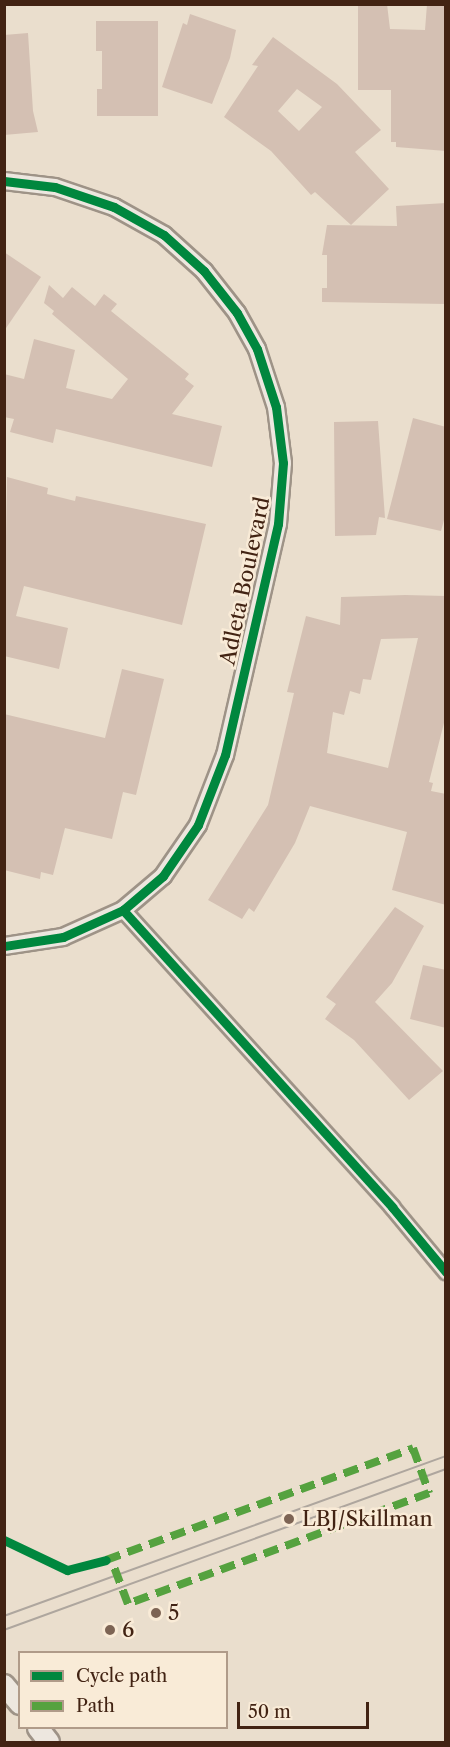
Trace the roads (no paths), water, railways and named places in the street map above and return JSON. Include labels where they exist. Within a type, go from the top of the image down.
[{"type":"main road","points":[[4,1685],[18,1702]]},
{"type":"main road","points":[[39,1729],[49,1743]]},
{"type":"street","name":"Adleta Boulevard","points":[[4,181],[83,195],[143,221],[183,250],[223,292],[247,328],[270,382],[279,424],[283,463],[278,524],[218,783],[182,853],[162,876],[123,910],[63,937],[4,946]]},
{"type":"street","points":[[123,910],[392,1208],[446,1272]]},
{"type":"tram line","points":[[4,1616],[446,1456]]},
{"type":"tram line","points":[[4,1630],[446,1469]]},
{"type":"place","name":"LBJ/Skillman","points":[[289,1519]]},
{"type":"place","name":"5","points":[[156,1613]]},
{"type":"place","name":"6","points":[[110,1630]]}]
